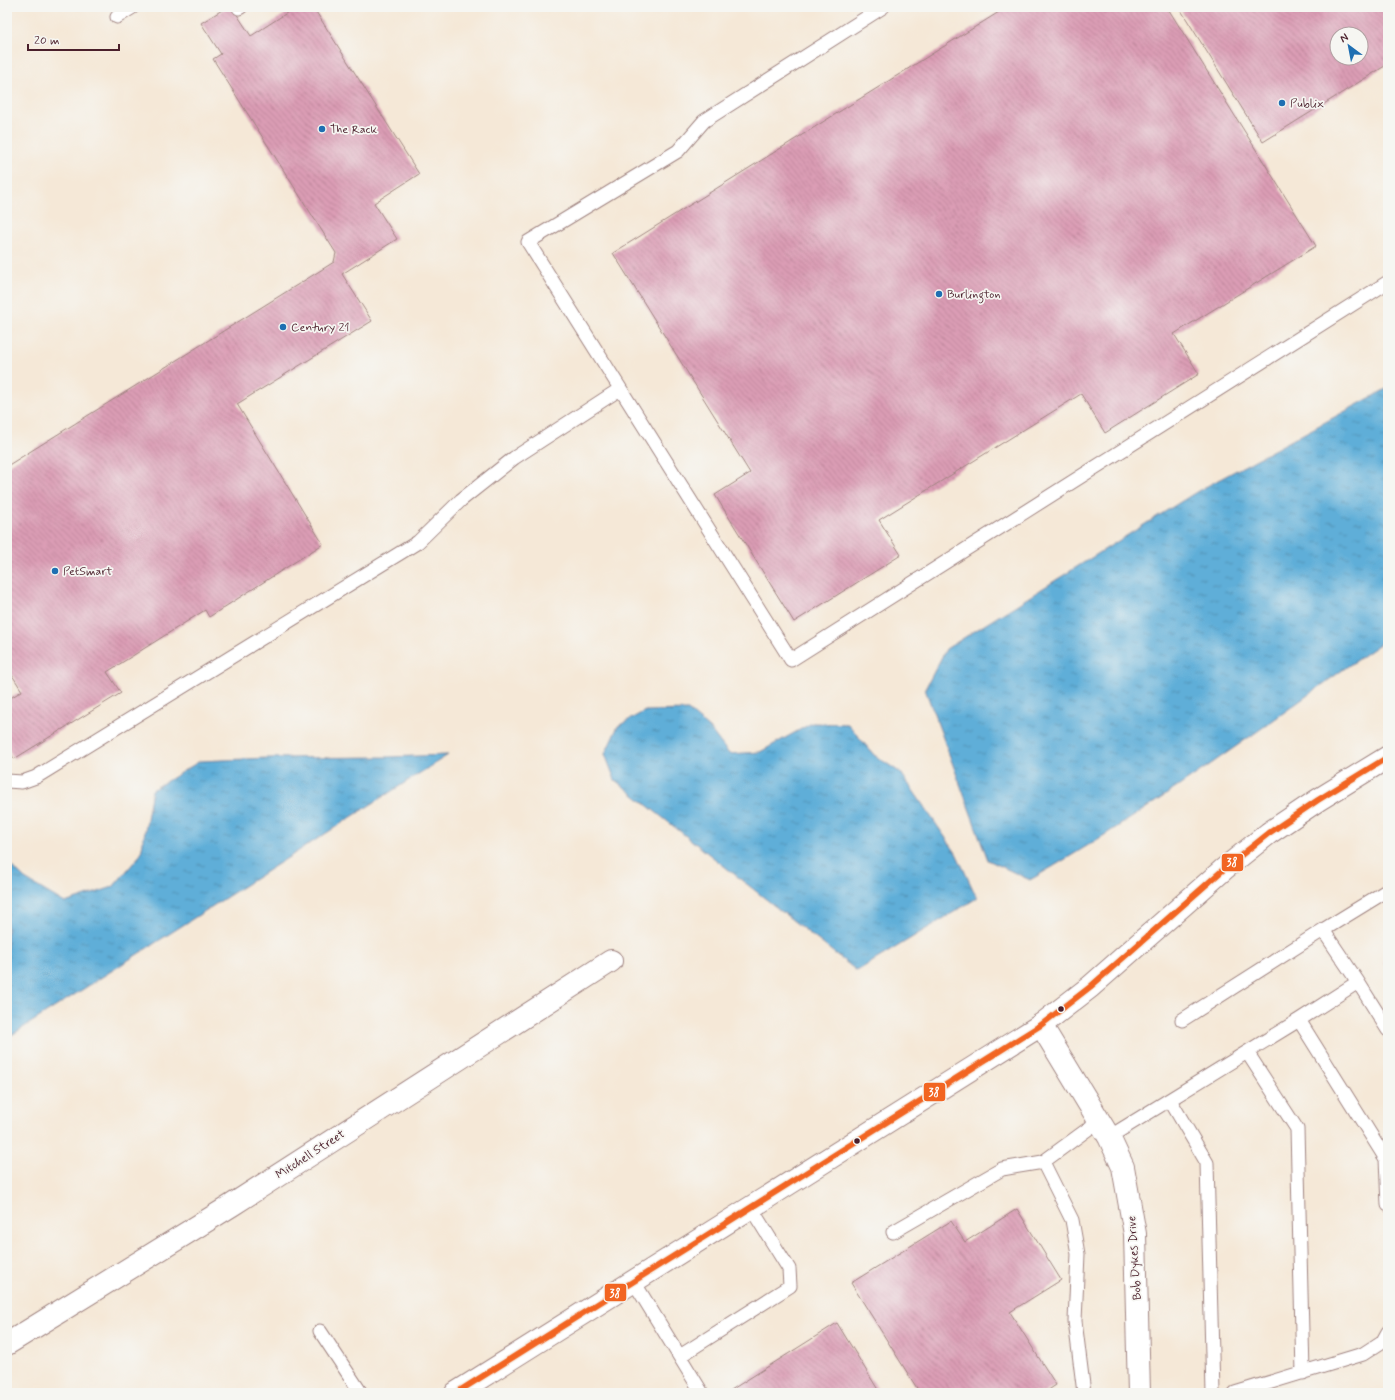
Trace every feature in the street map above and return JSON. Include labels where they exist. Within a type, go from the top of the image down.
[{"type":"street","points":[[456,1393],[1041,1025],[1090,988],[1224,869],[1269,833],[1318,800],[1388,757]]},
{"type":"street","name":"Mitchell Street","points":[[7,1344],[232,1205],[611,961]]},
{"type":"street","name":"Bob Dykes Drive","points":[[1041,1025],[1104,1129],[1123,1167],[1135,1234],[1139,1393]]},
{"type":"lane","points":[[117,17],[133,7]]},
{"type":"lane","points":[[883,7],[704,121],[678,151],[528,242],[791,660],[1388,282]]},
{"type":"lane","points":[[7,781],[22,782],[36,777],[418,542],[461,500],[514,458],[620,389]]},
{"type":"lane","points":[[1182,1020],[1388,890]]},
{"type":"lane","points":[[1323,930],[1388,1030]]},
{"type":"lane","points":[[892,1232],[1002,1169],[1043,1162],[1104,1129],[1170,1100],[1358,982]]},
{"type":"lane","points":[[1299,1020],[1387,1159],[1388,1205]]},
{"type":"lane","points":[[1247,1052],[1297,1129],[1303,1373]]},
{"type":"lane","points":[[1170,1100],[1207,1163],[1213,1393]]},
{"type":"lane","points":[[1043,1162],[1072,1220],[1078,1254],[1075,1320],[1084,1393]]},
{"type":"lane","points":[[680,1356],[790,1286],[789,1269],[751,1208]]},
{"type":"lane","points":[[634,1282],[702,1393]]},
{"type":"lane","points":[[320,1330],[361,1393]]},
{"type":"lane","points":[[1235,1393],[1363,1354],[1383,1341],[1388,1332]]},
{"type":"water","points":[[1388,388],[1388,638],[1180,786],[1106,834],[1030,880],[988,860],[925,689],[946,649],[1198,491]]},
{"type":"water","points":[[688,710],[710,729],[729,754],[760,752],[812,723],[848,724],[874,755],[901,773],[956,853],[977,898],[857,971],[615,780],[605,754],[618,726],[645,711]]},
{"type":"water","points":[[448,755],[7,1038],[7,862],[25,879],[65,903],[113,887],[141,854],[152,790],[200,761],[268,758]]},
{"type":"building","points":[[227,7],[232,7],[251,36],[296,7],[313,7],[419,174],[374,203],[397,239],[342,274],[372,321],[237,404],[323,544],[209,617],[205,610],[107,672],[121,693],[14,759],[7,747],[7,700],[22,691],[7,667],[7,466],[334,262],[336,253],[213,59],[221,54],[201,23]]},
{"type":"building","name":"Burlington","points":[[1007,7],[1167,7],[1316,246],[1174,334],[1199,374],[1105,433],[1081,394],[879,520],[901,555],[794,622],[715,495],[750,473],[613,253]]},
{"type":"building","name":"Publix","points":[[1179,7],[1388,7],[1388,64],[1263,142]]},
{"type":"building","points":[[1388,958],[1388,970],[1383,962]]},
{"type":"building","points":[[1017,1209],[1061,1280],[1010,1312],[1056,1385],[1044,1393],[920,1393],[851,1283],[951,1221],[965,1242]]},
{"type":"building","points":[[837,1323],[880,1393],[733,1393],[731,1390]]},
{"type":"transit line","name":"38","points":[[456,1393],[1041,1025],[1090,987],[1224,869],[1269,833],[1318,800],[1388,757]]},
{"type":"place","name":"Publix","points":[[1282,103]]},
{"type":"place","name":"The Rack","points":[[322,129]]},
{"type":"place","name":"Burlington","points":[[939,294]]},
{"type":"place","name":"Century 21","points":[[283,327]]},
{"type":"place","name":"PetSmart","points":[[55,571]]}]
